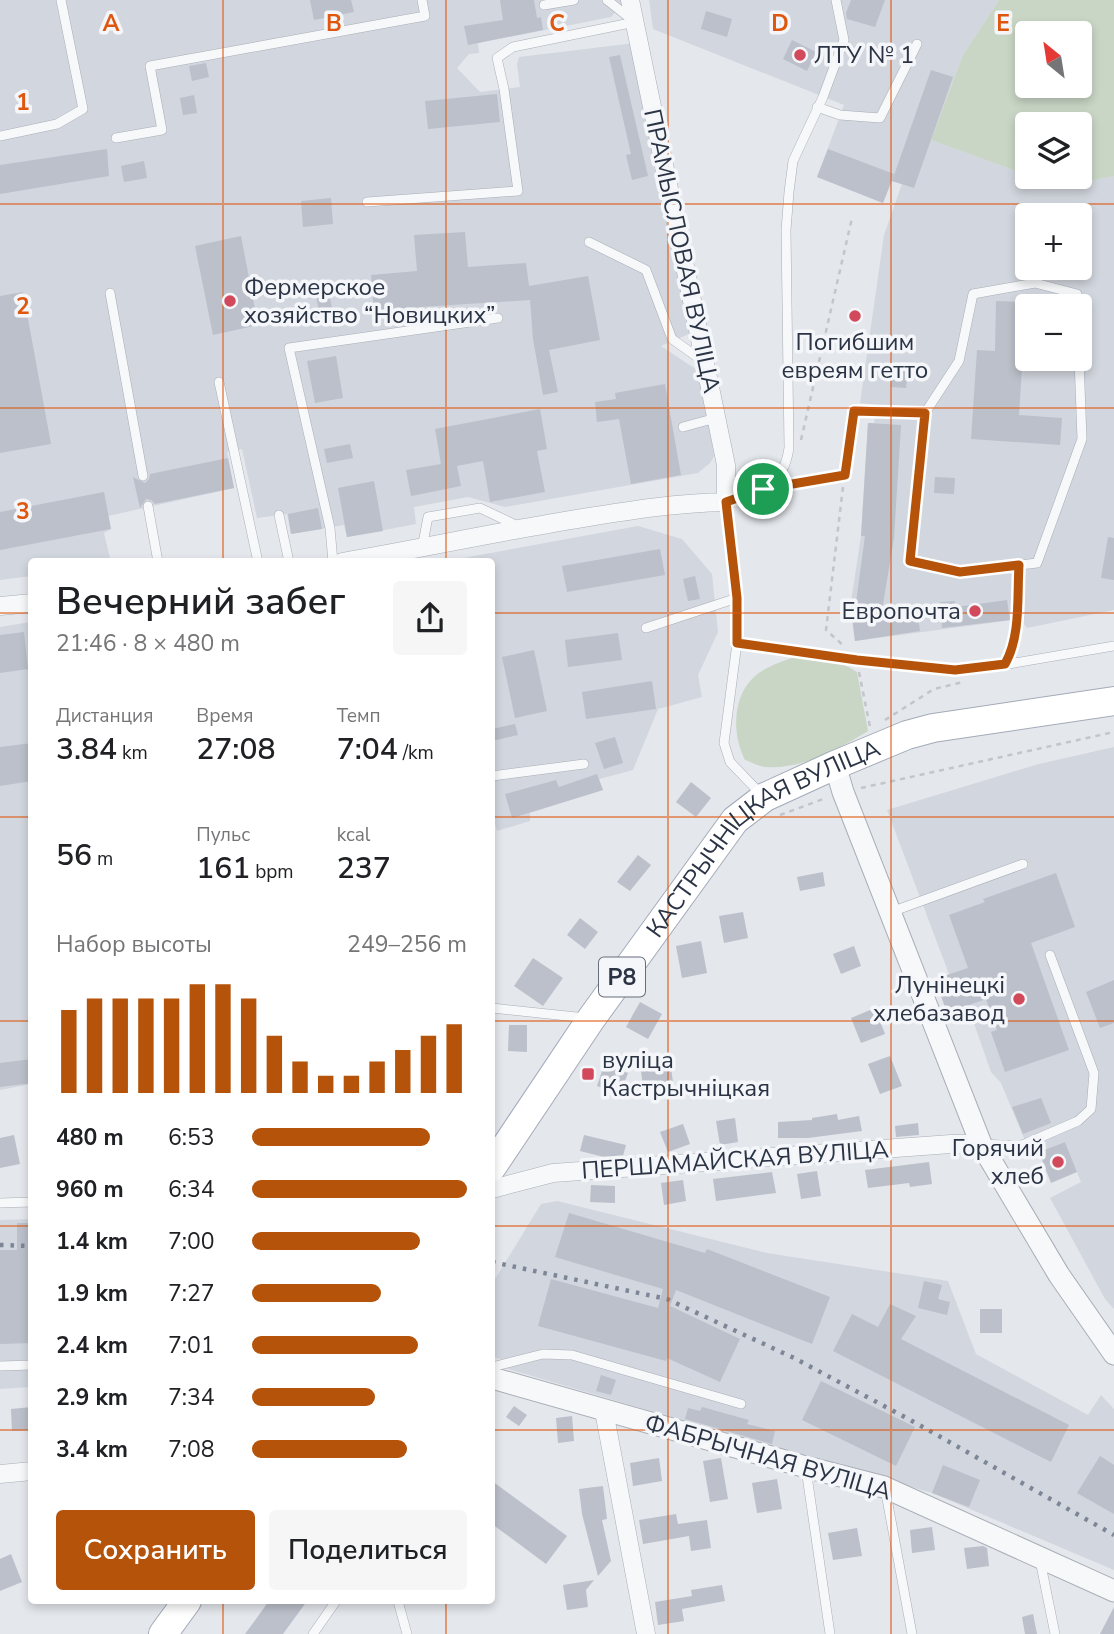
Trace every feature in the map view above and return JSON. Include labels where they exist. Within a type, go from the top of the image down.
[{"type":"main road","name":"КАСТРЫЧНІЦКАЯ ВУЛІЦА","points":[[495,1163],[591,1019],[735,820],[768,808],[835,765],[907,735],[933,728],[1114,701]]},
{"type":"main road","points":[[163,1634],[185,1604]]},
{"type":"street","name":"ПРАМЫСЛОВАЯ ВУЛІЦА","points":[[630,0],[726,465],[726,502]]},
{"type":"street","points":[[402,557],[422,548],[521,528],[681,502],[726,502]]},
{"type":"street","points":[[0,606],[28,603]]},
{"type":"street","points":[[835,765],[843,792],[981,1144],[1059,1275],[1114,1354]]},
{"type":"street","name":"ПЕРШАМАЙСКАЯ ВУЛІЦА","points":[[495,1188],[553,1173],[981,1144]]},
{"type":"street","name":"ФАБРЫЧНАЯ ВУЛІЦА","points":[[495,1379],[884,1487],[1114,1591]]},
{"type":"street","points":[[604,1411],[646,1634]]},
{"type":"street","points":[[0,1474],[28,1471]]},
{"type":"lane","points":[[0,136],[57,124],[83,109],[61,0]]},
{"type":"lane","points":[[116,138],[162,130],[150,66],[425,16],[422,0]]},
{"type":"lane","points":[[544,5],[574,0]]},
{"type":"lane","points":[[607,0],[635,22]]},
{"type":"lane","points":[[763,489],[779,477],[786,465],[789,449],[786,230],[789,192],[793,161],[823,97],[844,40],[836,0]]},
{"type":"lane","points":[[366,202],[518,191],[497,58],[513,47],[635,22]]},
{"type":"lane","points":[[817,107],[840,115],[880,118],[917,44]]},
{"type":"lane","points":[[589,242],[646,271],[672,339],[704,362]]},
{"type":"lane","points":[[1077,294],[1035,284],[973,294],[959,361],[925,413],[910,561],[960,572],[1037,563],[1082,439],[1079,371]]},
{"type":"lane","points":[[110,293],[143,475]]},
{"type":"lane","points":[[333,558],[330,528],[289,348],[498,318]]},
{"type":"lane","points":[[219,382],[257,558]]},
{"type":"lane","points":[[768,808],[730,762],[724,743],[737,643],[737,598],[726,502],[763,489],[845,475],[854,411],[925,413]]},
{"type":"lane","points":[[682,426],[716,418]]},
{"type":"lane","points":[[148,506],[157,558]]},
{"type":"lane","points":[[422,548],[428,517],[480,509],[521,528]]},
{"type":"lane","points":[[279,514],[288,558]]},
{"type":"lane","points":[[1005,664],[1012,653],[1015,638],[1019,565]]},
{"type":"lane","points":[[646,628],[737,598]]},
{"type":"lane","points":[[737,643],[857,660],[955,670],[985,668],[1114,646]]},
{"type":"lane","points":[[495,776],[584,764]]},
{"type":"lane","points":[[890,912],[1023,864]]},
{"type":"lane","points":[[981,1144],[1019,1146],[1078,1121],[1091,1109],[1094,1073],[1050,955]]},
{"type":"lane","points":[[495,1008],[591,1019]]},
{"type":"lane","points":[[0,1203],[28,1202]]},
{"type":"lane","points":[[495,1366],[543,1353],[572,1355],[741,1404]]},
{"type":"lane","points":[[0,1366],[28,1365]]},
{"type":"lane","points":[[806,1467],[830,1634]]},
{"type":"lane","points":[[884,1487],[912,1634]]},
{"type":"lane","points":[[1039,1555],[1055,1634]]},
{"type":"lane","points":[[313,1634],[334,1604]]},
{"type":"lane","points":[[399,1604],[407,1634]]},
{"type":"path","points":[[786,465],[797,458],[852,218]]},
{"type":"path","points":[[845,475],[826,630],[857,660],[870,730],[934,689],[976,679],[985,668]]},
{"type":"path","points":[[856,789],[1114,732]]},
{"type":"path","points":[[768,808],[832,795]]},
{"type":"shaded area","points":[[0,0],[623,0],[624,3],[611,17],[478,43],[479,53],[469,54],[457,68],[480,92],[520,87],[517,64],[519,57],[635,43],[691,333],[661,346],[700,372],[714,456],[710,463],[698,473],[505,507],[468,497],[414,507],[416,524],[347,537],[344,525],[291,534],[287,514],[257,518],[242,449],[227,452],[234,488],[108,516],[111,529],[104,533],[110,558],[28,558],[28,576],[0,580]]},
{"type":"shaded area","points":[[649,0],[999,0],[963,55],[931,140],[1015,171],[1015,189],[1092,189],[1092,181],[1114,176],[1114,610],[1027,628],[1020,619],[855,641],[850,608],[861,536],[868,423],[874,423],[877,405],[860,403],[884,235],[902,184],[892,181],[883,203],[817,177],[844,105],[653,29]]},
{"type":"shaded area","points":[[638,526],[682,539],[712,574],[718,632],[698,675],[702,697],[658,709],[633,770],[599,779],[603,790],[530,813],[530,821],[497,831],[495,558],[463,558]]},
{"type":"shaded area","points":[[28,622],[28,1085],[0,1090],[0,627]]},
{"type":"shaded area","name":"Лунінецкі хлебазавод","points":[[1114,747],[1114,1309],[1105,1299],[1050,1198],[1081,1182],[1065,1142],[1031,1155],[1001,1083],[991,1072],[968,1006],[949,974],[887,810],[1039,764]]},
{"type":"shaded area","points":[[557,1201],[767,1253],[948,1281],[976,1354],[1088,1415],[1101,1395],[1114,1409],[1114,1570],[932,1493],[501,1367],[501,1359],[495,1358],[495,1279],[541,1204]]},
{"type":"shaded area","points":[[28,1219],[28,1387],[0,1389],[0,1220]]},
{"type":"green space","points":[[999,0],[1114,0],[1114,176],[1092,181],[1092,112],[1015,112],[1015,171],[931,140],[963,55]]},
{"type":"green space","points":[[794,657],[827,659],[857,672],[868,731],[806,762],[779,767],[757,765],[745,760],[738,739],[736,717],[741,695],[758,673]]},
{"type":"building","points":[[310,0],[351,0],[354,12],[314,20]]},
{"type":"building","points":[[500,0],[534,0],[537,18],[541,17],[543,30],[468,45],[464,26],[503,20]]},
{"type":"building","points":[[851,0],[885,0],[875,27],[847,19],[846,13]]},
{"type":"building","points":[[706,11],[732,19],[727,37],[701,29]]},
{"type":"building","name":"ЛТУ № 1","points":[[792,40],[816,52],[807,71],[783,59]]},
{"type":"building","points":[[620,55],[648,176],[632,180],[626,155],[631,154],[609,57]]},
{"type":"building","points":[[206,63],[209,77],[192,81],[189,66]]},
{"type":"building","points":[[931,70],[953,77],[914,188],[892,181]]},
{"type":"building","points":[[497,94],[500,122],[428,129],[425,101]]},
{"type":"building","points":[[194,95],[197,113],[183,115],[180,98]]},
{"type":"building","points":[[107,149],[109,176],[0,194],[0,165]]},
{"type":"building","points":[[828,149],[894,174],[883,203],[817,177]]},
{"type":"building","points":[[144,161],[147,178],[124,182],[121,166]]},
{"type":"building","points":[[331,198],[333,224],[303,227],[301,201]]},
{"type":"building","points":[[465,232],[468,267],[526,263],[529,286],[588,276],[600,340],[549,350],[558,392],[543,395],[533,339],[530,300],[374,310],[371,275],[417,271],[414,235]]},
{"type":"building","points":[[241,236],[258,325],[213,335],[195,246]]},
{"type":"building","points":[[327,283],[332,308],[319,311],[314,286]]},
{"type":"building","points":[[23,292],[51,444],[0,453],[0,296]]},
{"type":"building","points":[[996,301],[1015,302],[1015,371],[1022,371],[1019,415],[1062,418],[1060,445],[971,439],[977,350],[995,351]]},
{"type":"building","points":[[336,356],[343,398],[315,403],[307,361]]},
{"type":"building","points":[[893,368],[908,369],[906,388],[891,387]]},
{"type":"building","points":[[665,384],[681,475],[631,484],[619,419],[597,422],[595,402],[616,399],[615,393]]},
{"type":"building","points":[[540,409],[547,449],[537,451],[545,492],[490,502],[483,461],[457,466],[461,486],[411,496],[406,470],[441,464],[435,429]]},
{"type":"building","points":[[868,423],[901,425],[894,538],[881,616],[917,611],[920,631],[855,641],[853,624],[865,536],[861,536]]},
{"type":"building","points":[[350,444],[353,458],[327,463],[324,449]]},
{"type":"building","points":[[228,458],[234,488],[155,504],[146,499],[140,508],[133,477],[145,483],[150,474]]},
{"type":"building","points":[[935,477],[955,478],[954,494],[934,493]]},
{"type":"building","points":[[374,481],[383,531],[347,537],[338,488]]},
{"type":"building","points":[[104,492],[111,529],[0,550],[0,512]]},
{"type":"building","points":[[318,508],[322,529],[291,534],[288,514]]},
{"type":"building","points":[[1108,537],[1114,538],[1114,580],[1101,578]]},
{"type":"building","points":[[660,549],[665,575],[567,592],[562,566]]},
{"type":"building","points":[[695,576],[700,599],[688,601],[683,579]]},
{"type":"building","points":[[1007,600],[1010,620],[942,628],[940,602],[955,601],[956,607]]},
{"type":"building","points":[[24,632],[28,669],[0,673],[0,635]]},
{"type":"building","points":[[618,633],[622,660],[568,667],[565,640]]},
{"type":"building","points":[[534,650],[547,711],[515,718],[502,657]]},
{"type":"building","points":[[652,681],[656,709],[586,719],[582,692]]},
{"type":"building","points":[[515,724],[518,735],[495,740],[495,728]]},
{"type":"building","points":[[615,737],[623,763],[604,769],[595,743]]},
{"type":"building","points":[[28,744],[28,782],[0,786],[0,747]]},
{"type":"building","points":[[597,774],[603,790],[512,818],[505,794],[556,780],[559,787]]},
{"type":"building","points":[[691,782],[711,798],[696,817],[676,802]]},
{"type":"building","points":[[638,855],[651,865],[630,891],[617,882]]},
{"type":"building","points":[[823,872],[825,886],[800,891],[797,877]]},
{"type":"building","name":"Лунінецкі хлебазавод","points":[[1056,873],[1075,927],[1031,943],[1069,1050],[1005,1072],[991,1032],[997,1030],[986,999],[947,1013],[935,979],[968,968],[949,915],[985,902],[983,899]]},
{"type":"building","points":[[743,912],[748,938],[724,943],[719,916]]},
{"type":"building","points":[[580,918],[598,932],[585,949],[567,935]]},
{"type":"building","points":[[701,941],[707,973],[682,978],[676,946]]},
{"type":"building","points":[[854,946],[861,966],[841,974],[833,954]]},
{"type":"building","points":[[533,958],[563,978],[543,1006],[514,986]]},
{"type":"building","points":[[1114,980],[1114,1023],[1100,1028],[1086,992]]},
{"type":"building","points":[[640,1002],[662,1014],[648,1039],[626,1027]]},
{"type":"building","points":[[875,1008],[885,1034],[861,1043],[851,1018]]},
{"type":"building","points":[[509,1025],[527,1025],[527,1052],[508,1051]]},
{"type":"building","points":[[890,1056],[902,1086],[880,1094],[868,1064]]},
{"type":"building","points":[[28,1060],[28,1084],[0,1087],[0,1063]]},
{"type":"building","points":[[604,1065],[628,1073],[620,1094],[597,1086]]},
{"type":"building","points":[[671,1067],[673,1083],[643,1087],[641,1071]]},
{"type":"building","points":[[1041,1098],[1051,1123],[1023,1134],[1012,1107]]},
{"type":"building","points":[[837,1114],[838,1120],[859,1116],[862,1131],[808,1138],[778,1138],[778,1122],[812,1120]]},
{"type":"building","points":[[735,1118],[738,1142],[720,1145],[716,1121]]},
{"type":"building","points":[[918,1123],[919,1135],[896,1137],[895,1126]]},
{"type":"building","points":[[683,1124],[690,1144],[668,1152],[660,1132]]},
{"type":"building","points":[[14,1135],[20,1164],[0,1168],[0,1138]]},
{"type":"building","points":[[584,1135],[626,1145],[623,1156],[608,1158],[580,1151]]},
{"type":"building","name":"Горячий хлеб","points":[[1065,1142],[1077,1172],[1051,1183],[1039,1152]]},
{"type":"building","points":[[929,1162],[932,1184],[910,1187],[909,1183],[868,1188],[865,1170]]},
{"type":"building","points":[[817,1171],[821,1196],[801,1199],[797,1174]]},
{"type":"building","points":[[772,1172],[776,1193],[716,1201],[713,1179]]},
{"type":"building","points":[[683,1180],[686,1201],[664,1205],[661,1183]]},
{"type":"building","points":[[591,1185],[615,1186],[615,1203],[590,1202]]},
{"type":"building","points":[[569,1213],[705,1253],[707,1249],[830,1297],[812,1344],[676,1290],[670,1306],[740,1339],[720,1382],[667,1358],[666,1361],[538,1326],[551,1279],[658,1308],[663,1289],[555,1257]]},
{"type":"building","points":[[17,1223],[28,1223],[28,1343],[0,1344],[0,1250],[17,1250]]},
{"type":"building","points":[[924,1281],[942,1285],[938,1299],[950,1302],[947,1315],[918,1308]]},
{"type":"building","points":[[890,1304],[916,1316],[901,1339],[1069,1425],[1051,1462],[833,1351],[852,1314],[878,1327]]},
{"type":"building","points":[[980,1309],[1002,1309],[1002,1333],[980,1333]]},
{"type":"building","points":[[601,1375],[616,1380],[611,1395],[596,1391]]},
{"type":"building","points":[[821,1381],[915,1427],[896,1466],[802,1420]]},
{"type":"building","points":[[514,1406],[527,1415],[519,1426],[506,1417]]},
{"type":"building","points":[[28,1407],[28,1430],[12,1431],[11,1409]]},
{"type":"building","points":[[702,1407],[749,1420],[747,1424],[775,1431],[772,1444],[685,1419],[688,1408],[700,1411]]},
{"type":"building","points":[[572,1416],[574,1441],[558,1443],[556,1418]]},
{"type":"building","points":[[1100,1456],[1114,1465],[1114,1514],[1077,1493]]},
{"type":"building","points":[[659,1458],[662,1481],[633,1486],[630,1463]]},
{"type":"building","points":[[721,1458],[728,1499],[710,1502],[703,1461]]},
{"type":"building","points":[[943,1465],[980,1480],[969,1507],[932,1493]]},
{"type":"building","points":[[777,1479],[782,1509],[757,1513],[752,1483]]},
{"type":"building","points":[[495,1483],[567,1536],[546,1564],[495,1526]]},
{"type":"building","points":[[603,1486],[607,1519],[602,1520],[611,1561],[598,1576],[582,1514],[579,1489]]},
{"type":"building","points":[[676,1514],[678,1524],[707,1520],[711,1548],[691,1551],[689,1536],[643,1544],[639,1520]]},
{"type":"building","points":[[932,1527],[935,1550],[912,1553],[910,1530]]},
{"type":"building","points":[[857,1528],[862,1556],[833,1560],[828,1533]]},
{"type":"building","points":[[964,1548],[987,1548],[989,1566],[967,1569]]},
{"type":"building","points":[[11,1554],[22,1582],[0,1591],[0,1559]]},
{"type":"building","points":[[594,1580],[586,1590],[588,1607],[567,1610],[563,1585]]},
{"type":"building","points":[[722,1585],[725,1601],[682,1609],[684,1621],[658,1625],[655,1602],[692,1596],[691,1590]]},
{"type":"building","points":[[267,1604],[305,1604],[283,1634],[245,1634]]},
{"type":"building","points":[[1114,1607],[1114,1634],[1100,1634]]},
{"type":"building","points":[[1033,1614],[1037,1634],[1025,1634],[1022,1617]]},
{"type":"railway","points":[[0,1245],[28,1246]]},
{"type":"railway","points":[[495,1263],[667,1299],[794,1358],[1114,1535]]},
{"type":"place","name":"ЛТУ № 1","points":[[800,55]]},
{"type":"place","name":"Фермерское хозяйство “Новицких”","points":[[230,301]]},
{"type":"place","name":"Погибшим евреям гетто","points":[[855,316]]},
{"type":"place","name":"Европочта","points":[[975,611]]},
{"type":"place","name":"Лунінецкі хлебазавод","points":[[1019,999]]},
{"type":"place","name":"вуліца Кастрычніцкая","points":[[588,1074]]},
{"type":"place","name":"Горячий хлеб","points":[[1058,1162]]},
{"type":"route","points":[[854,411],[925,413],[910,561],[960,572],[1019,565],[1015,638],[1012,653],[1005,664],[955,670],[857,660],[737,643],[737,598],[726,502],[763,489],[845,475],[854,411]]}]
